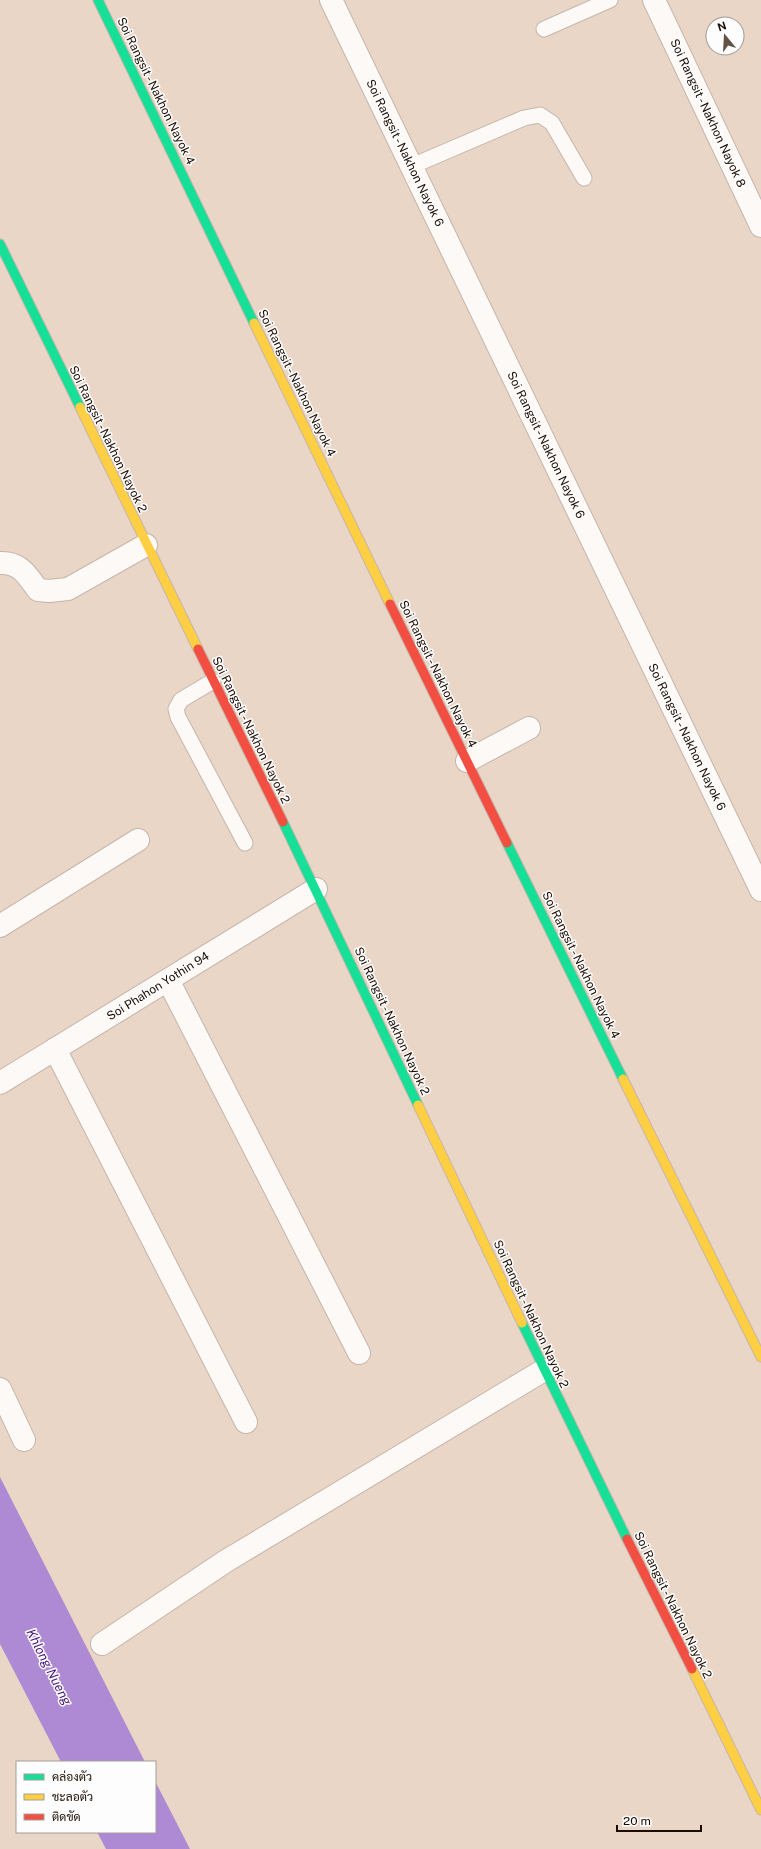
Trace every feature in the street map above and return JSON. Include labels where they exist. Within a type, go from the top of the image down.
[{"type":"street","name":"Soi Rangsit - Nakhon Nayok 4","points":[[98,0],[467,761],[761,1357]]},
{"type":"street","name":"Soi Rangsit - Nakhon Nayok 6","points":[[331,0],[761,890]]},
{"type":"street","name":"Soi Rangsit - Nakhon Nayok 8","points":[[654,0],[761,226]]},
{"type":"street","name":"Soi Rangsit - Nakhon Nayok 2","points":[[0,244],[146,545],[316,889],[544,1370],[761,1810]]},
{"type":"street","points":[[0,563],[12,563],[22,568],[38,590],[49,591],[68,589],[146,545]]},
{"type":"street","points":[[467,761],[529,728]]},
{"type":"street","points":[[0,926],[138,840]]},
{"type":"street","name":"Soi Phahon Yothin 94","points":[[0,1083],[316,889]]},
{"type":"street","points":[[168,980],[359,1353]]},
{"type":"street","points":[[55,1049],[246,1422]]},
{"type":"street","points":[[102,1644],[226,1561],[544,1370]]},
{"type":"street","points":[[0,1389],[24,1440]]},
{"type":"lane","points":[[544,29],[610,0]]},
{"type":"lane","points":[[412,166],[524,118],[540,115],[552,123],[584,178]]},
{"type":"lane","points":[[213,681],[181,700],[176,709],[178,717],[244,843]]},
{"type":"water","name":"Khlong Nueng","points":[[0,1477],[144,1761],[60,1761],[0,1644]]},
{"type":"water","points":[[156,1783],[190,1849],[106,1849],[98,1833],[156,1833]]},
{"type":"traffic: fast","points":[[98,0],[254,323]]},
{"type":"traffic: fast","points":[[0,244],[80,407]]},
{"type":"traffic: fast","points":[[283,822],[418,1105]]},
{"type":"traffic: fast","points":[[507,843],[623,1079]]},
{"type":"traffic: fast","points":[[522,1323],[627,1539]]},
{"type":"traffic: slow","points":[[254,323],[390,604]]},
{"type":"traffic: slow","points":[[80,407],[198,649]]},
{"type":"traffic: slow","points":[[623,1079],[761,1357]]},
{"type":"traffic: slow","points":[[418,1105],[522,1323]]},
{"type":"traffic: slow","points":[[692,1669],[761,1810]]},
{"type":"traffic: jam","points":[[390,604],[507,843]]},
{"type":"traffic: jam","points":[[198,649],[283,822]]},
{"type":"traffic: jam","points":[[627,1539],[692,1669]]}]
